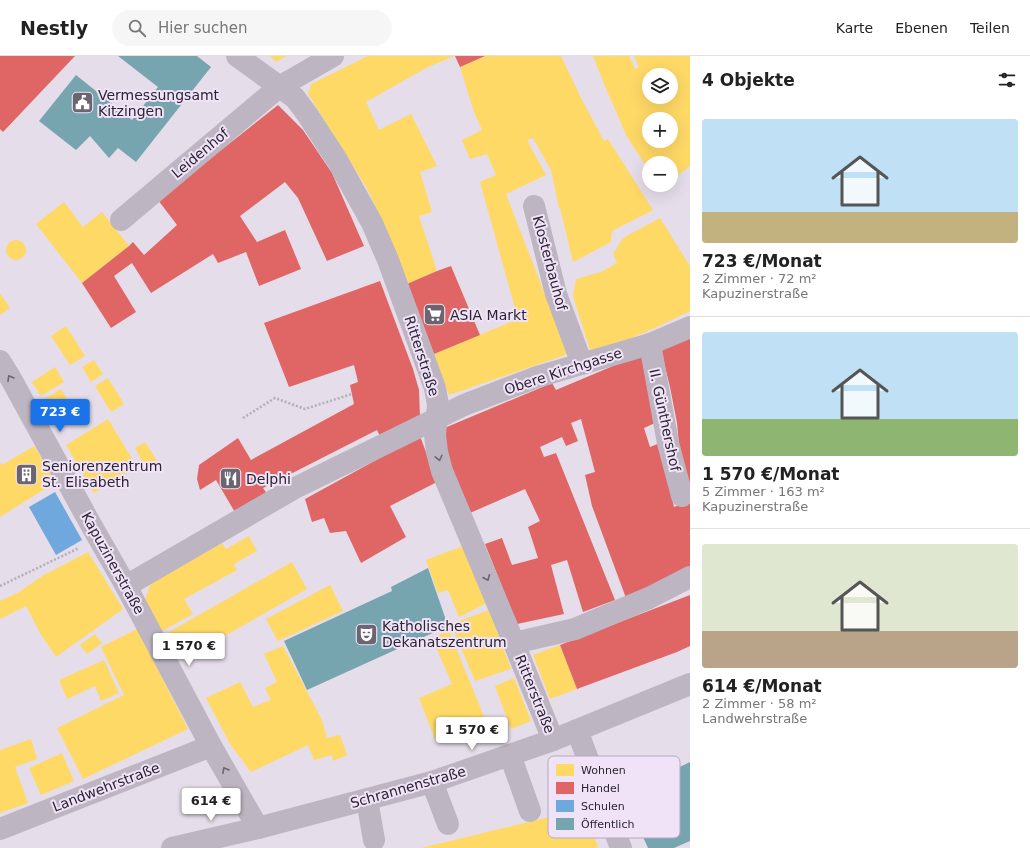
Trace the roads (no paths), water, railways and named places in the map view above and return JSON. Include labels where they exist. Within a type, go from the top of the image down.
[{"type":"street","name":"Ritterstraße","points":[[237,56],[295,98],[337,160],[372,223],[388,260],[435,388],[438,405],[435,435],[437,452],[442,471],[553,740]]},
{"type":"street","name":"Leidenhof","points":[[121,220],[279,87],[333,56]]},
{"type":"street","name":"Klosterbauhof","points":[[534,206],[556,294],[582,364]]},
{"type":"street","name":"Obere Kirchgasse","points":[[126,586],[293,489],[464,405],[537,377],[650,344],[690,327]]},
{"type":"street","name":"II. Günthershof","points":[[650,344],[668,443],[682,496]]},
{"type":"street","name":"Kapuzinerstraße","points":[[0,361],[99,537],[211,746],[258,828]]},
{"type":"street","points":[[514,643],[575,629],[649,598],[690,577]]},
{"type":"street","name":"Schrannenstraße","points":[[258,828],[432,782],[553,740],[690,684]]},
{"type":"street","points":[[577,730],[587,756]]},
{"type":"street","name":"Landwehrstraße","points":[[0,829],[211,746]]},
{"type":"street","points":[[510,755],[530,811]]},
{"type":"street","points":[[432,782],[448,824]]},
{"type":"street","points":[[367,800],[374,840]]},
{"type":"street","points":[[172,848],[258,828]]},
{"type":"street","points":[[617,838],[621,848]]},
{"type":"place","name":"Vermessungsamt Kitzingen","points":[[82,103]]},
{"type":"place","name":"ASIA Markt","points":[[434,315]]},
{"type":"place","name":"Seniorenzentrum St. Elisabeth","points":[[26,474]]},
{"type":"place","name":"Delphi","points":[[231,479]]},
{"type":"place","name":"Katholisches Dekanatszentrum","points":[[366,634]]}]
